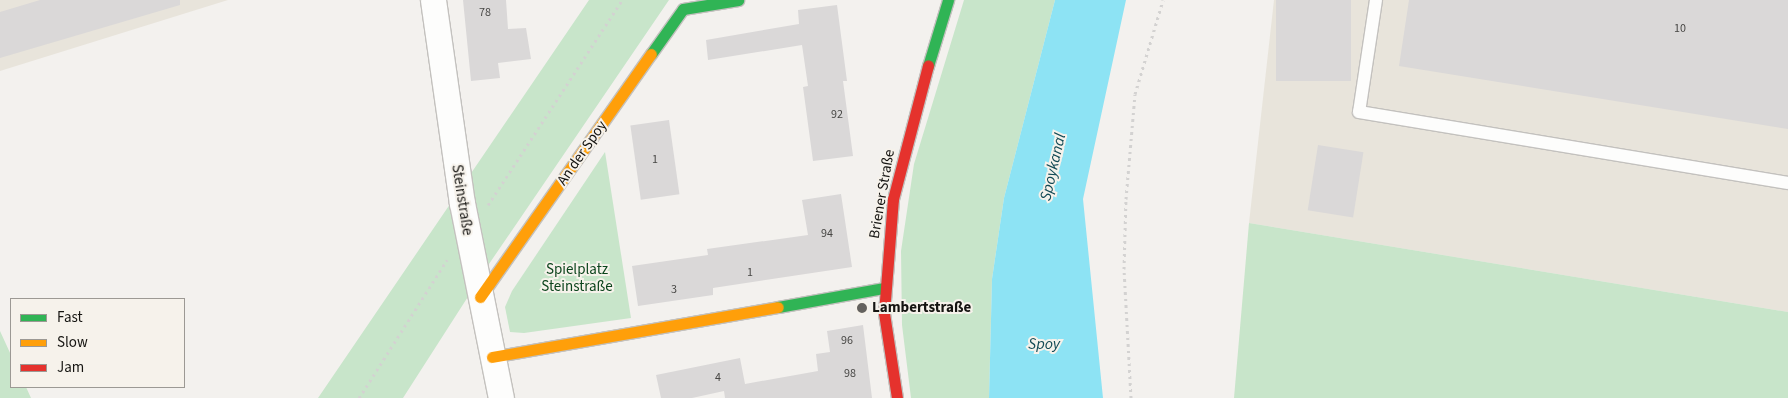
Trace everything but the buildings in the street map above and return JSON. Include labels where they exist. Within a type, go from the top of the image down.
[{"type":"street","name":"Steinstraße","points":[[433,0],[467,231],[501,398]]},
{"type":"street","name":"An der Spoy","points":[[480,296],[686,4],[738,0]]},
{"type":"street","name":"Briener Straße","points":[[897,398],[888,346],[884,288],[893,199],[912,118],[948,0]]},
{"type":"street","points":[[492,357],[884,288]]},
{"type":"lane","points":[[1376,0],[1359,112],[1788,183]]},
{"type":"path","points":[[359,398],[467,231],[487,207],[622,0]]},
{"type":"path","points":[[1131,398],[1124,269],[1126,199],[1135,94],[1163,0]]},
{"type":"shaded area","points":[[0,0],[228,0],[0,71]]},
{"type":"shaded area","points":[[1274,0],[1788,0],[1788,312],[1249,223]]},
{"type":"green space","points":[[589,0],[669,0],[489,264],[403,398],[318,398]]},
{"type":"green space","points":[[964,0],[1055,0],[1004,198],[992,279],[989,398],[911,398],[902,325],[901,251],[914,164]]},
{"type":"green space","name":"Spielplatz Steinstraße","points":[[605,152],[631,318],[524,333],[510,332],[505,307],[512,291]]},
{"type":"green space","points":[[1249,223],[1788,312],[1788,398],[1234,398]]},
{"type":"green space","points":[[0,331],[10,353],[10,388],[26,388],[31,398],[0,398]]},
{"type":"water","name":"Spoy","points":[[1055,0],[1126,0],[1083,199],[1103,398],[989,398],[992,279],[1004,198]]},
{"type":"traffic: fast","points":[[651,54],[683,9],[738,0]]},
{"type":"traffic: fast","points":[[928,66],[948,0]]},
{"type":"traffic: fast","points":[[778,307],[884,288]]},
{"type":"traffic: slow","points":[[480,297],[651,54]]},
{"type":"traffic: slow","points":[[492,357],[778,307]]},
{"type":"traffic: jam","points":[[897,398],[884,313],[893,199],[928,66]]},
{"type":"place","name":"Lambertstraße","points":[[862,308]]},
{"type":"water label","name":"Spoykanal","points":[[1053,167]]}]
